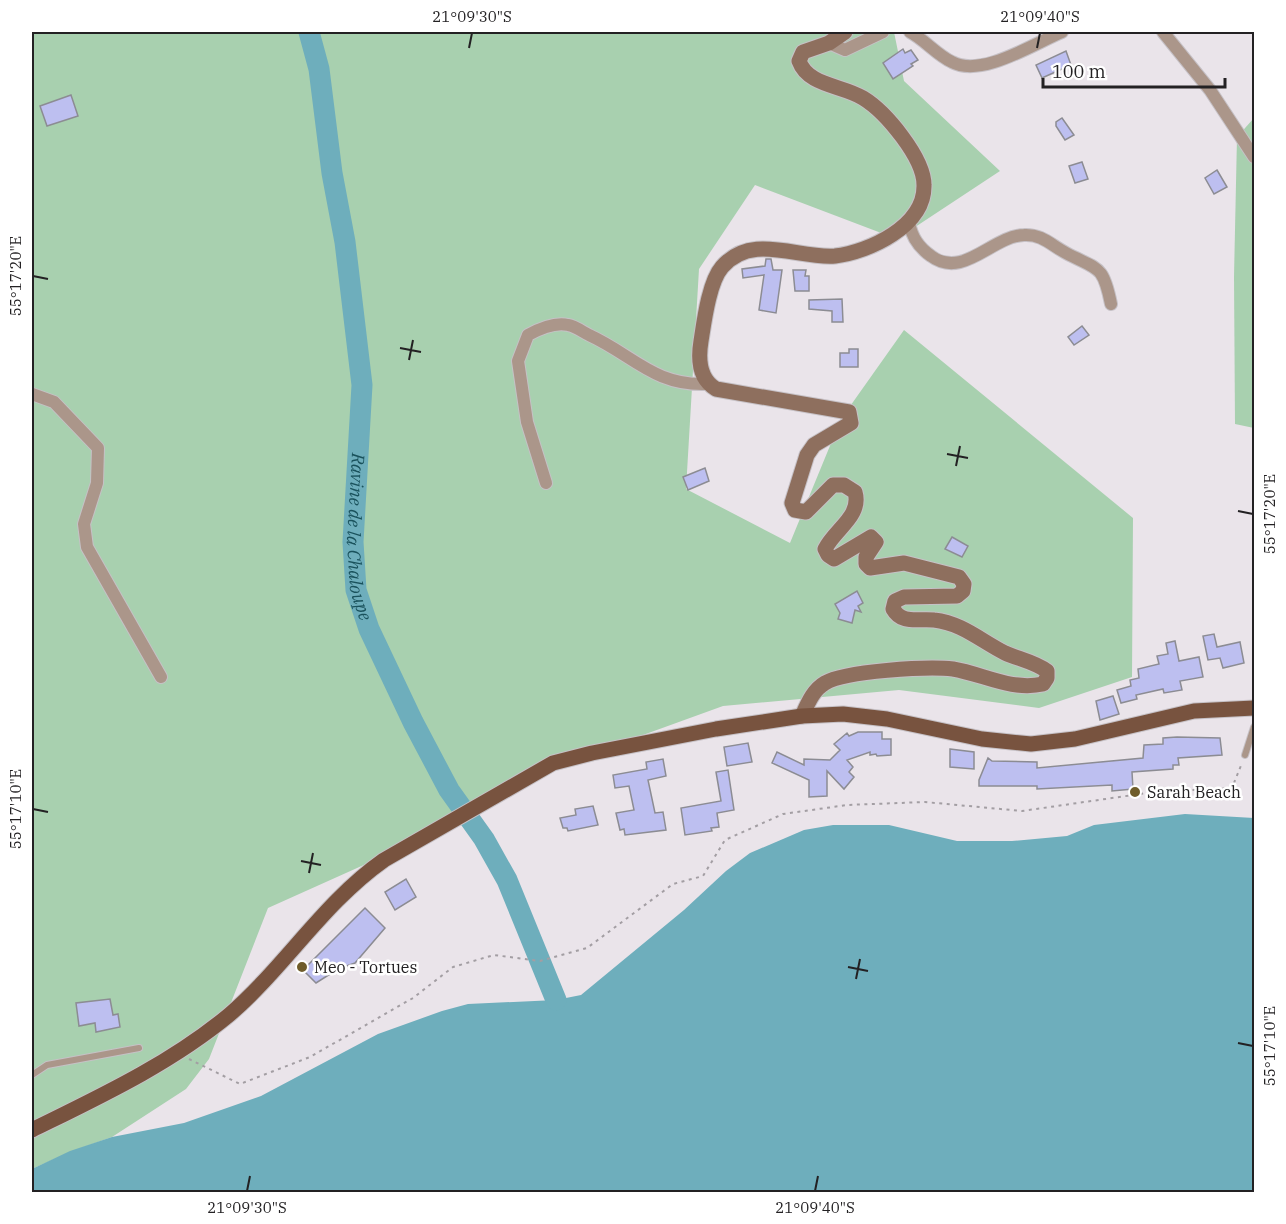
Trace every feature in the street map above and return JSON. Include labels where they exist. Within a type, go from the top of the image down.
[{"type":"main road","points":[[802,716],[811,695],[823,684],[839,676],[935,668],[968,672],[1013,685],[1033,686],[1043,684],[1047,671],[1040,665],[1003,652],[970,631],[951,623],[934,620],[904,620],[897,616],[893,609],[896,601],[904,597],[957,596],[963,591],[964,584],[959,577],[904,563],[870,568],[866,564],[866,557],[876,542],[871,537],[834,559],[828,555],[825,549],[829,542],[854,513],[858,502],[855,492],[844,485],[833,485],[806,512],[795,510],[792,503],[807,455],[814,445],[851,423],[849,412],[716,389],[707,384],[700,370],[700,344],[716,276],[730,259],[743,252],[761,249],[833,256],[854,252],[882,240],[909,222],[921,205],[924,186],[920,166],[903,138],[865,99],[846,89],[811,78],[803,71],[799,61],[803,52],[829,43],[844,32]]},
{"type":"main road","points":[[32,1130],[108,1093],[176,1053],[228,1015],[358,879],[433,832],[553,764],[716,729],[802,716],[843,714],[886,718],[982,740],[1031,744],[1075,739],[1194,711],[1254,708]]},
{"type":"street","points":[[829,43],[845,50],[883,32]]},
{"type":"street","points":[[910,32],[951,62],[963,66],[1000,62],[1021,49],[1062,32]]},
{"type":"street","points":[[1163,32],[1210,90],[1254,157]]},
{"type":"street","points":[[909,222],[912,238],[938,261],[958,263],[1011,236],[1038,236],[1065,253],[1095,266],[1106,280],[1111,303]]},
{"type":"street","points":[[546,483],[527,422],[518,361],[528,335],[541,328],[567,325],[604,342],[656,375],[684,384],[707,384]]},
{"type":"street","points":[[32,394],[54,402],[98,448],[97,483],[84,524],[87,547],[161,677]]},
{"type":"lane","points":[[1245,755],[1254,727]]},
{"type":"lane","points":[[32,1075],[47,1065],[139,1048]]},
{"type":"path","points":[[176,1053],[240,1084],[310,1057],[412,998],[453,967],[494,955],[540,961],[586,948],[674,884],[703,876],[725,840],[783,814],[848,805],[925,802],[1022,811],[1154,792],[1232,788],[1245,755]]},
{"type":"green space","points":[[32,32],[894,32],[904,81],[1000,171],[897,239],[755,185],[699,269],[686,489],[790,543],[841,419],[904,330],[1133,518],[1132,677],[1039,708],[899,690],[723,706],[552,768],[366,864],[268,908],[209,1059],[186,1089],[112,1137],[32,1169]]},
{"type":"green space","points":[[1254,118],[1254,428],[1235,424],[1234,277],[1237,137]]},
{"type":"water","points":[[1185,814],[1254,818],[1254,1192],[32,1192],[32,1169],[70,1151],[112,1137],[184,1123],[261,1096],[378,1034],[442,1011],[468,1004],[556,1000],[581,995],[750,853],[804,830],[833,825],[889,825],[957,841],[1012,841],[1067,836],[1094,825]]},
{"type":"building","points":[[903,49],[905,53],[911,50],[918,60],[893,79],[883,63]]},
{"type":"building","points":[[1066,51],[1071,65],[1042,78],[1036,65]]},
{"type":"building","points":[[71,95],[78,116],[47,126],[40,106]]},
{"type":"building","points":[[1062,118],[1074,135],[1065,140],[1056,126],[1056,122]]},
{"type":"building","points":[[1082,162],[1088,179],[1075,183],[1069,166]]},
{"type":"building","points":[[1217,170],[1227,187],[1214,194],[1205,178]]},
{"type":"building","points":[[766,259],[771,259],[773,270],[782,270],[776,313],[759,310],[764,275],[743,278],[742,269],[765,266]]},
{"type":"building","points":[[793,270],[806,270],[805,276],[809,276],[809,291],[795,291]]},
{"type":"building","points":[[842,299],[843,322],[832,322],[832,311],[809,309],[809,300]]},
{"type":"building","points":[[1082,326],[1089,335],[1074,345],[1068,337]]},
{"type":"building","points":[[849,349],[858,349],[858,367],[840,367],[840,353],[849,353]]},
{"type":"building","points":[[705,468],[709,481],[688,490],[683,477]]},
{"type":"building","points":[[952,537],[968,546],[962,557],[945,549]]},
{"type":"building","points":[[857,591],[863,603],[858,606],[861,612],[855,610],[852,623],[838,619],[840,613],[835,604]]},
{"type":"building","points":[[1214,634],[1217,647],[1240,642],[1244,663],[1223,668],[1220,658],[1208,660],[1203,636]]},
{"type":"building","points":[[1175,641],[1179,661],[1199,657],[1203,677],[1180,681],[1182,690],[1164,693],[1163,689],[1136,695],[1137,699],[1121,703],[1117,690],[1131,686],[1130,680],[1139,678],[1138,669],[1159,664],[1157,656],[1168,654],[1166,643]]},
{"type":"building","points":[[1113,696],[1119,714],[1100,720],[1096,701]]},
{"type":"building","points":[[858,732],[882,732],[882,739],[891,739],[891,755],[870,755],[870,752],[847,760],[853,767],[849,772],[854,777],[844,789],[827,771],[827,796],[809,797],[809,780],[772,763],[777,752],[804,765],[804,759],[830,760],[840,750],[834,744],[847,733],[849,736]]},
{"type":"building","points":[[1163,738],[1220,738],[1222,755],[1178,758],[1179,765],[1173,765],[1173,769],[1132,772],[1133,789],[1112,791],[1112,785],[1037,789],[1037,786],[979,786],[979,780],[988,758],[992,761],[1037,762],[1037,768],[1143,758],[1144,745],[1163,744]]},
{"type":"building","points":[[748,743],[752,762],[727,766],[724,747]]},
{"type":"building","points":[[950,749],[974,752],[974,769],[950,767]]},
{"type":"building","points":[[663,759],[666,776],[648,780],[655,813],[663,812],[666,830],[625,835],[624,829],[620,830],[616,813],[634,810],[629,786],[615,788],[613,775],[647,769],[646,762]]},
{"type":"building","points":[[728,770],[734,810],[717,813],[719,827],[711,828],[712,831],[685,835],[681,808],[721,801],[716,772]]},
{"type":"building","points":[[593,806],[598,825],[568,831],[567,828],[563,828],[560,818],[576,815],[575,809]]},
{"type":"building","points":[[406,879],[416,897],[395,910],[385,892]]},
{"type":"building","points":[[365,908],[385,928],[355,963],[338,969],[316,983],[303,970]]},
{"type":"building","points":[[110,999],[113,1015],[118,1014],[120,1027],[96,1032],[95,1023],[79,1026],[76,1003]]},
{"type":"waterway","name":"Ravine de la Chaloupe","points":[[309,32],[319,69],[332,173],[345,242],[362,385],[353,542],[356,590],[369,629],[413,722],[449,790],[484,839],[507,880],[556,1000]]},
{"type":"place","name":"Sarah Beach","points":[[1135,792]]},
{"type":"place","name":"Meo - Tortues","points":[[302,967]]}]
